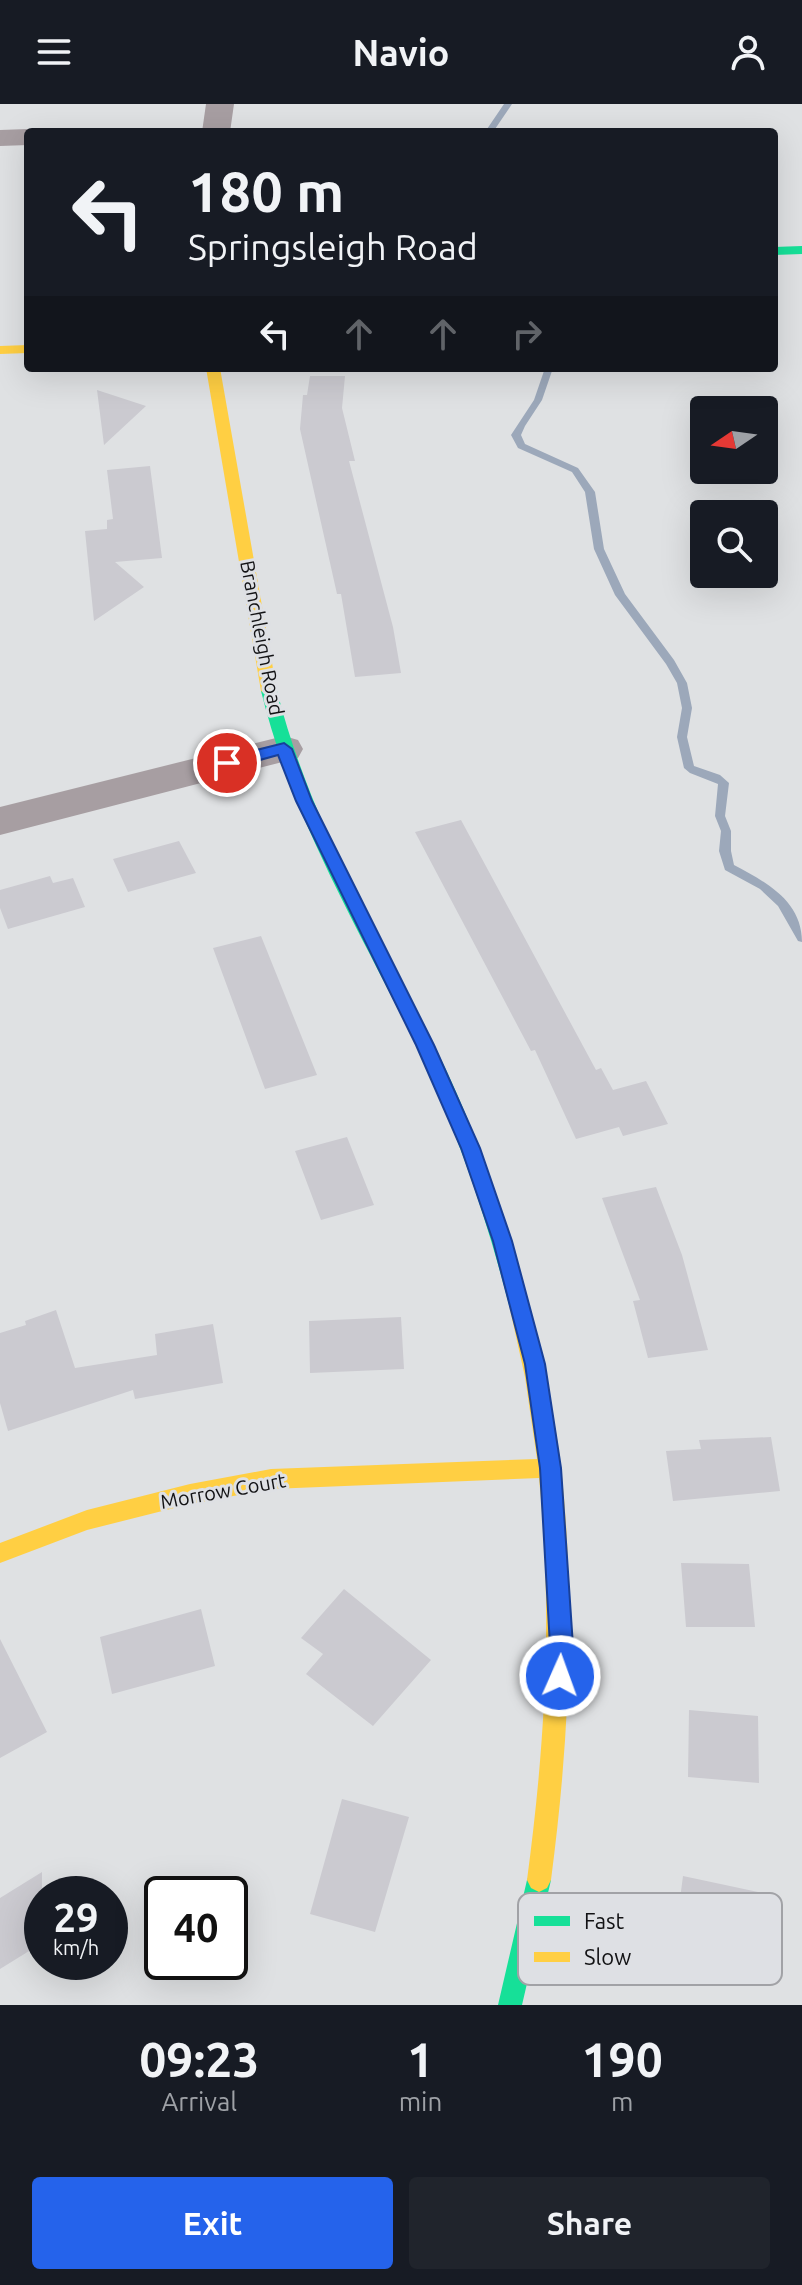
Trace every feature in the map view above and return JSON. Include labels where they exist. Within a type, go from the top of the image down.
[{"type":"street","points":[[217,128],[220,104]]},
{"type":"street","points":[[0,138],[24,137]]},
{"type":"street","points":[[778,251],[802,250]]},
{"type":"street","points":[[0,350],[24,349]]},
{"type":"street","name":"Branchleigh Road","points":[[214,372],[270,691],[284,749],[304,801],[425,1045],[470,1148],[503,1241],[535,1364],[551,1468],[561,1646],[552,1797],[537,1893]]},
{"type":"street","points":[[0,821],[284,749]]},
{"type":"street","name":"Morrow Court","points":[[0,1553],[87,1520],[190,1494],[271,1479],[551,1468]]},
{"type":"street","name":"Branchleigh Road","points":[[510,2005],[518,1977]]},
{"type":"building","points":[[310,376],[345,376],[342,408],[355,461],[349,461],[393,627],[401,673],[355,677],[341,594],[337,594],[300,429],[303,395],[307,395]]},
{"type":"building","points":[[97,390],[146,406],[104,445]]},
{"type":"building","points":[[150,466],[162,558],[115,562],[144,587],[94,621],[85,531],[107,529],[107,520],[113,519],[107,470]]},
{"type":"building","points":[[461,820],[596,1070],[601,1068],[613,1090],[646,1081],[668,1124],[623,1136],[619,1127],[576,1139],[535,1050],[531,1051],[415,832]]},
{"type":"building","points":[[179,841],[196,873],[128,892],[113,859]]},
{"type":"building","points":[[50,876],[53,883],[73,878],[85,907],[8,929],[0,908],[0,890]]},
{"type":"building","points":[[261,936],[317,1075],[265,1089],[213,948]]},
{"type":"building","points":[[347,1137],[374,1205],[321,1220],[295,1151]]},
{"type":"building","points":[[656,1187],[682,1255],[708,1350],[648,1358],[633,1301],[640,1300],[602,1198]]},
{"type":"building","points":[[56,1310],[75,1368],[157,1355],[155,1334],[213,1324],[223,1383],[135,1399],[133,1390],[8,1431],[0,1403],[0,1333],[26,1325],[25,1321]]},
{"type":"building","points":[[401,1317],[404,1369],[310,1373],[309,1321]]},
{"type":"building","points":[[771,1437],[780,1491],[673,1501],[666,1451],[701,1449],[699,1440]]},
{"type":"building","points":[[681,1563],[749,1564],[755,1627],[686,1627]]},
{"type":"building","points":[[344,1589],[431,1660],[373,1726],[306,1674],[323,1654],[301,1638]]},
{"type":"building","points":[[201,1609],[215,1666],[112,1694],[100,1637]]},
{"type":"building","points":[[0,1639],[47,1732],[0,1758]]},
{"type":"building","points":[[689,1710],[758,1716],[759,1783],[688,1777]]},
{"type":"building","points":[[342,1799],[409,1817],[375,1932],[310,1914]]},
{"type":"building","points":[[683,1876],[758,1892],[758,1893],[681,1893]]},
{"type":"building","points":[[24,1883],[24,1954],[0,1969],[0,1898]]},
{"type":"waterway","points":[[492,128],[508,104]]},
{"type":"waterway","points":[[547,372],[538,400],[516,435],[521,446],[575,470],[590,492],[599,549],[620,595],[682,683],[687,708],[682,737],[689,768],[724,783],[720,816],[726,831],[725,851],[729,867],[764,886],[782,903],[802,938]]},
{"type":"traffic: fast","points":[[778,251],[802,250]]},
{"type":"traffic: fast","points":[[269,691],[296,784],[315,829],[426,1047],[454,1110],[490,1206],[519,1305]]},
{"type":"traffic: fast","points":[[536,1893],[539,1880]]},
{"type":"traffic: fast","points":[[510,2005],[518,1971]]},
{"type":"traffic: slow","points":[[0,350],[24,349]]},
{"type":"traffic: slow","points":[[214,372],[269,691]]},
{"type":"traffic: slow","points":[[519,1305],[547,1448],[558,1591],[559,1663],[555,1735],[539,1880]]},
{"type":"traffic: slow","points":[[0,1553],[87,1520],[190,1494],[271,1479],[551,1468]]},
{"type":"route","points":[[227,763],[284,749],[304,801],[425,1045],[470,1148],[503,1241],[535,1364],[551,1468],[560,1676]]}]
